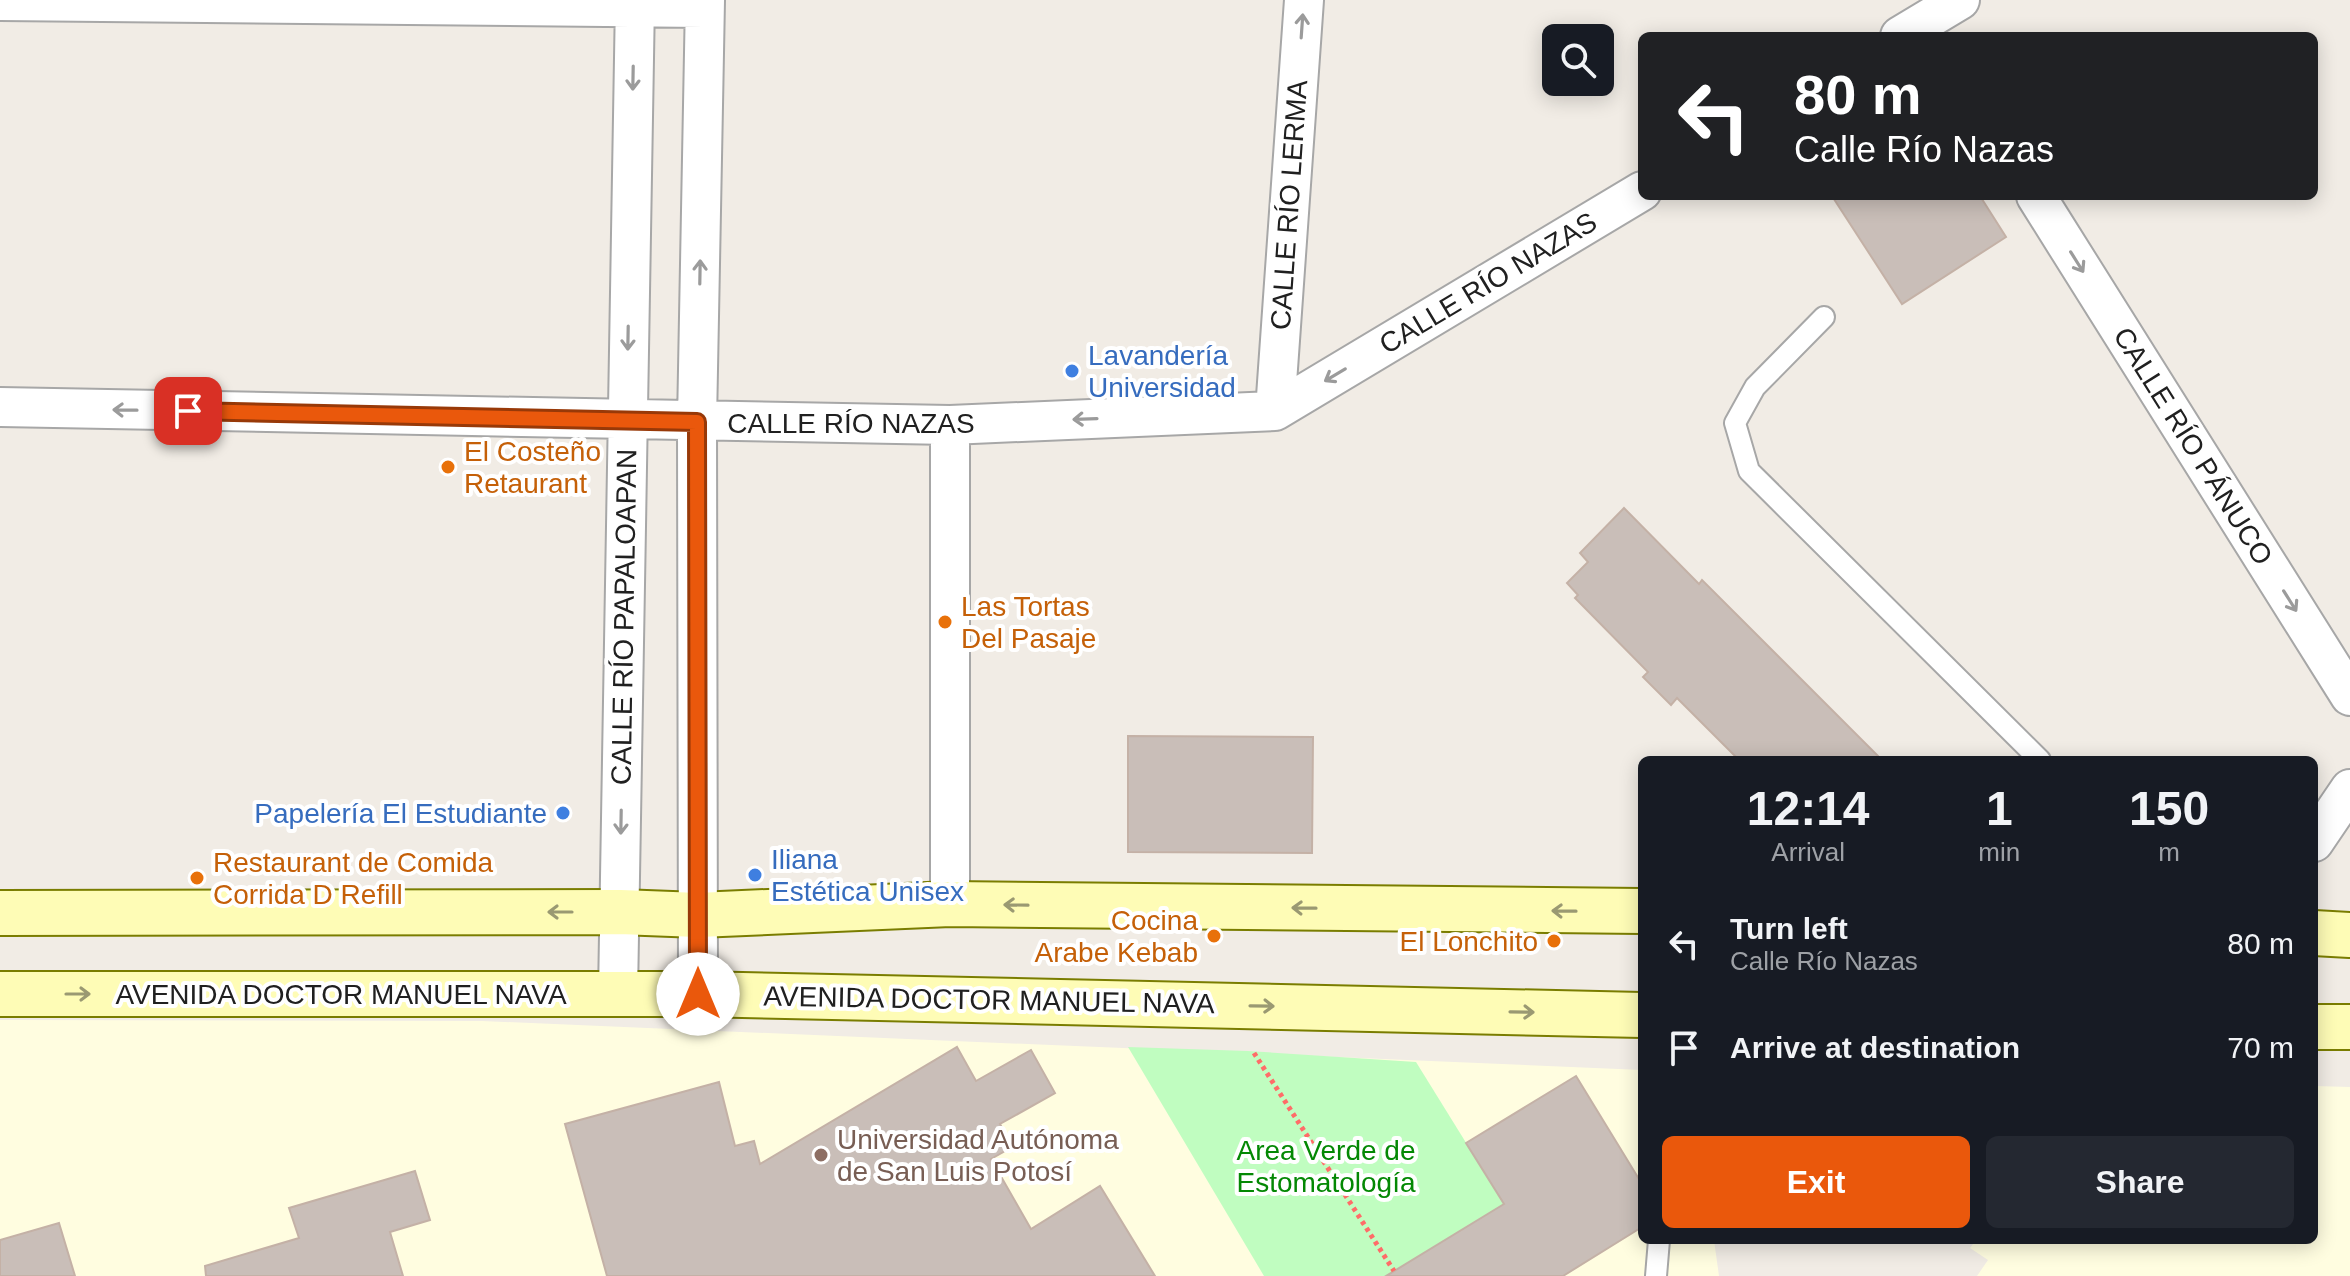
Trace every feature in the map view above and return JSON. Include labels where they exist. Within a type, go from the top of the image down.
[{"type":"main road","points":[[0,913],[620,912],[698,915],[950,904],[1638,911]]},
{"type":"main road","points":[[2318,933],[2350,935]]},
{"type":"main road","name":"AVENIDA DOCTOR MANUEL NAVA","points":[[0,994],[698,994],[1638,1015]]},
{"type":"main road","points":[[2318,1027],[2350,1027]]},
{"type":"street","name":"CALLE RÍO LERMA","points":[[1275,411],[1304,0]]},
{"type":"street","points":[[1919,23],[1960,0]]},
{"type":"street","points":[[0,1],[704,4],[697,422],[698,994]]},
{"type":"street","name":"CALLE RÍO PAPALOAPAN","points":[[618,994],[634,4]]},
{"type":"street","name":"CALLE RÍO NAZAS","points":[[0,407],[950,425],[1275,411],[1638,193]]},
{"type":"street","name":"CALLE RÍO PÁNUCO","points":[[2039,200],[2350,696]]},
{"type":"street","points":[[950,425],[950,904]]},
{"type":"street","points":[[2318,836],[2350,789]]},
{"type":"lane","points":[[1824,317],[1755,387],[1735,423],[1749,471],[2036,756]]},
{"type":"lane","points":[[1656,1276],[1659,1244]]},
{"type":"path","points":[[1223,1005],[1394,1271]]},
{"type":"shaded area","name":"Universidad Autónoma de San Luis Potosí","points":[[0,1020],[482,1021],[1638,1070],[1638,1244],[1715,1244],[1719,1276],[0,1276]]},
{"type":"shaded area","points":[[2318,1086],[2350,1087],[2350,1276],[1977,1276],[1988,1260],[1970,1248],[1973,1244],[2318,1244]]},
{"type":"green space","name":"Area Verde de Estomatología","points":[[1128,1047],[1416,1062],[1504,1204],[1386,1276],[1264,1276]]},
{"type":"building","points":[[1835,200],[1983,200],[2006,237],[1902,304]]},
{"type":"building","points":[[1624,508],[1699,584],[1702,580],[1878,756],[1735,756],[1677,698],[1671,705],[1643,677],[1648,672],[1575,598],[1578,595],[1567,583],[1588,562],[1580,553]]},
{"type":"building","points":[[1128,736],[1313,737],[1312,853],[1128,852]]},
{"type":"building","points":[[957,1047],[976,1081],[1031,1050],[1055,1093],[1000,1124],[1012,1147],[991,1159],[1031,1229],[1100,1186],[1155,1276],[607,1276],[565,1124],[719,1082],[735,1146],[754,1141],[760,1164]]},
{"type":"building","points":[[1576,1076],[1638,1177],[1638,1229],[1563,1276],[1386,1276],[1504,1204],[1466,1143]]},
{"type":"building","points":[[415,1171],[430,1220],[390,1232],[403,1276],[206,1276],[205,1266],[299,1238],[289,1208]]},
{"type":"building","points":[[59,1223],[75,1276],[0,1276],[0,1240]]},
{"type":"place","name":"Lavandería Universidad","points":[[1072,371]]},
{"type":"place","name":"El Costeño Retaurant","points":[[448,467]]},
{"type":"place","name":"Las Tortas Del Pasaje","points":[[945,622]]},
{"type":"place","name":"Papelería El Estudiante","points":[[563,813]]},
{"type":"place","name":"Iliana Estética Unisex","points":[[755,875]]},
{"type":"place","name":"Restaurant de Comida Corrida D Refill","points":[[197,878]]},
{"type":"place","name":"Cocina Arabe Kebab","points":[[1214,936]]},
{"type":"place","name":"El Lonchito","points":[[1554,941]]},
{"type":"place","name":"Universidad Autónoma de San Luis Potosí","points":[[821,1155]]},
{"type":"route","points":[[188,411],[697,422],[698,994]]}]
